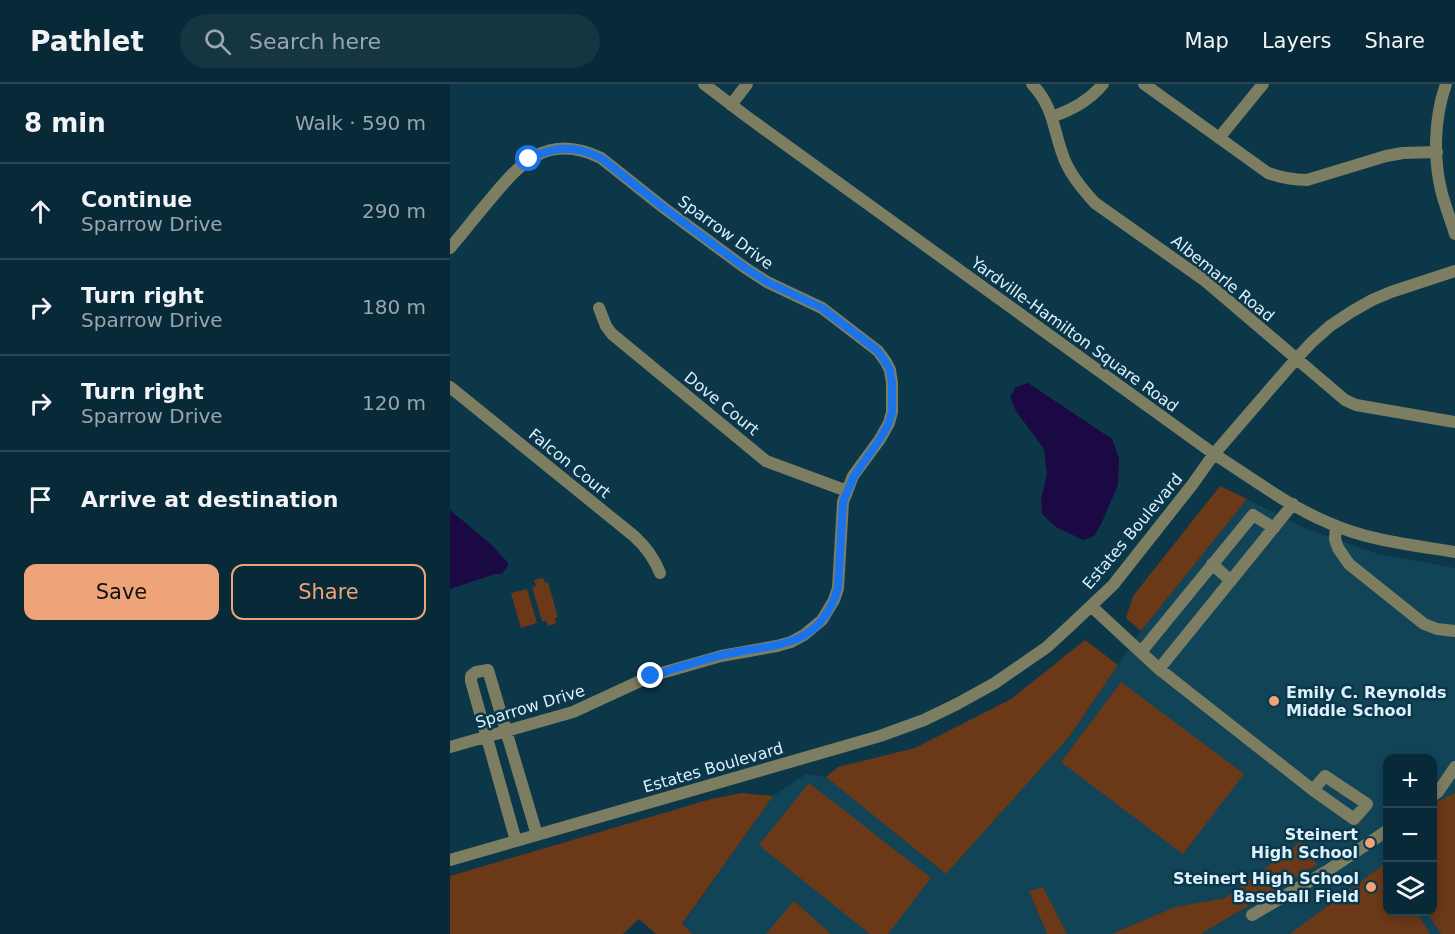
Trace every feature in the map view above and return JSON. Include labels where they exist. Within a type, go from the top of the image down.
[{"type":"street","name":"Yardville-Hamilton Square Road","points":[[704,84],[1214,454],[1293,504],[1336,526],[1375,538],[1455,552]]},
{"type":"street","points":[[731,105],[747,84]]},
{"type":"street","name":"Albemarle Road","points":[[1032,84],[1046,102],[1065,160],[1073,176],[1095,203],[1204,280],[1345,400],[1356,405],[1455,422]]},
{"type":"street","points":[[1052,117],[1073,110],[1085,102],[1103,84]]},
{"type":"street","points":[[1144,84],[1268,173],[1281,178],[1294,180],[1318,178],[1386,156],[1437,152]]},
{"type":"street","points":[[1219,138],[1263,84]]},
{"type":"street","points":[[1446,84],[1439,111],[1438,172],[1455,234]]},
{"type":"street","name":"Sparrow Drive","points":[[450,248],[507,178],[529,159],[559,148],[591,153],[601,158],[744,267],[767,282],[822,308],[869,344],[882,356],[890,370],[893,399],[889,423],[854,476],[843,502],[838,588],[834,600],[822,620],[804,635],[777,646],[721,656],[651,676],[585,708],[450,747]]},
{"type":"street","name":"Estates Boulevard","points":[[450,860],[869,739],[924,720],[995,682],[1047,647],[1113,585],[1214,454],[1318,336],[1372,300],[1455,270]]},
{"type":"street","name":"Dove Court","points":[[599,308],[612,334],[766,461],[848,491]]},
{"type":"street","name":"Falcon Court","points":[[450,387],[634,536],[647,548],[660,573]]},
{"type":"street","points":[[1160,669],[1293,504]]},
{"type":"street","points":[[1140,652],[1253,515],[1274,528]]},
{"type":"street","points":[[1336,526],[1335,539],[1338,548],[1349,564],[1424,624],[1437,629],[1455,631]]},
{"type":"street","points":[[1212,564],[1231,581]]},
{"type":"street","points":[[1091,606],[1160,669],[1313,790]]},
{"type":"street","points":[[516,841],[471,681],[471,676],[476,672],[488,670],[537,835]]},
{"type":"street","points":[[1437,793],[1455,767]]},
{"type":"street","points":[[1252,915],[1327,871],[1383,833]]},
{"type":"shaded area","points":[[1028,383],[1112,439],[1119,459],[1118,485],[1094,536],[1083,540],[1056,527],[1042,514],[1041,500],[1047,474],[1044,449],[1016,411],[1010,397],[1016,387]]},
{"type":"shaded area","points":[[1220,486],[1247,499],[1141,631],[1126,618],[1133,596]]},
{"type":"shaded area","name":"Emily C. Reynolds Middle School","points":[[1247,499],[1309,530],[1378,554],[1455,568],[1455,934],[1201,934],[1317,865],[1300,841],[1225,898],[1175,907],[1111,934],[1067,934],[1043,887],[1029,891],[1047,934],[693,934],[682,925],[773,796],[806,774],[826,777],[946,874],[1069,737],[1141,631]]},
{"type":"shaded area","points":[[450,510],[492,545],[508,563],[502,574],[495,574],[450,589]]},
{"type":"shaded area","points":[[543,578],[545,583],[548,582],[558,617],[555,618],[556,623],[548,626],[546,621],[542,621],[532,587],[536,586],[534,580]]},
{"type":"shaded area","points":[[527,589],[537,623],[521,628],[511,593]]},
{"type":"shaded area","points":[[1085,640],[1118,665],[1069,737],[946,874],[826,777],[838,767],[915,748],[1011,699]]},
{"type":"shaded area","points":[[1121,682],[1244,774],[1183,854],[1061,762]]},
{"type":"shaded area","points":[[809,783],[931,878],[888,934],[870,934],[759,845]]},
{"type":"shaded area","points":[[742,793],[773,796],[682,924],[693,934],[656,934],[639,919],[623,934],[450,934],[450,876],[711,799]]},
{"type":"shaded area","points":[[1455,793],[1455,934],[1441,934],[1430,916],[1437,916],[1437,802]]},
{"type":"shaded area","points":[[1301,841],[1317,865],[1201,934],[1111,934],[1175,907],[1225,898]]},
{"type":"shaded area","name":"Steinert High School Baseball Field","points":[[1383,865],[1383,916],[1419,916],[1430,934],[1290,934]]},
{"type":"shaded area","points":[[1043,887],[1067,934],[1047,934],[1029,891]]},
{"type":"shaded area","points":[[794,901],[831,934],[766,934]]},
{"type":"place","name":"Emily C. Reynolds Middle School","points":[[1274,701]]},
{"type":"place","name":"Steinert High School","points":[[1370,843]]},
{"type":"place","name":"Steinert High School Baseball Field","points":[[1371,887]]},
{"type":"route","points":[[529,159],[559,148],[575,149],[601,158],[744,267],[767,282],[822,308],[878,351],[890,370],[892,412],[880,439],[854,476],[843,502],[838,588],[822,620],[804,635],[791,642],[721,656],[651,676]]}]
